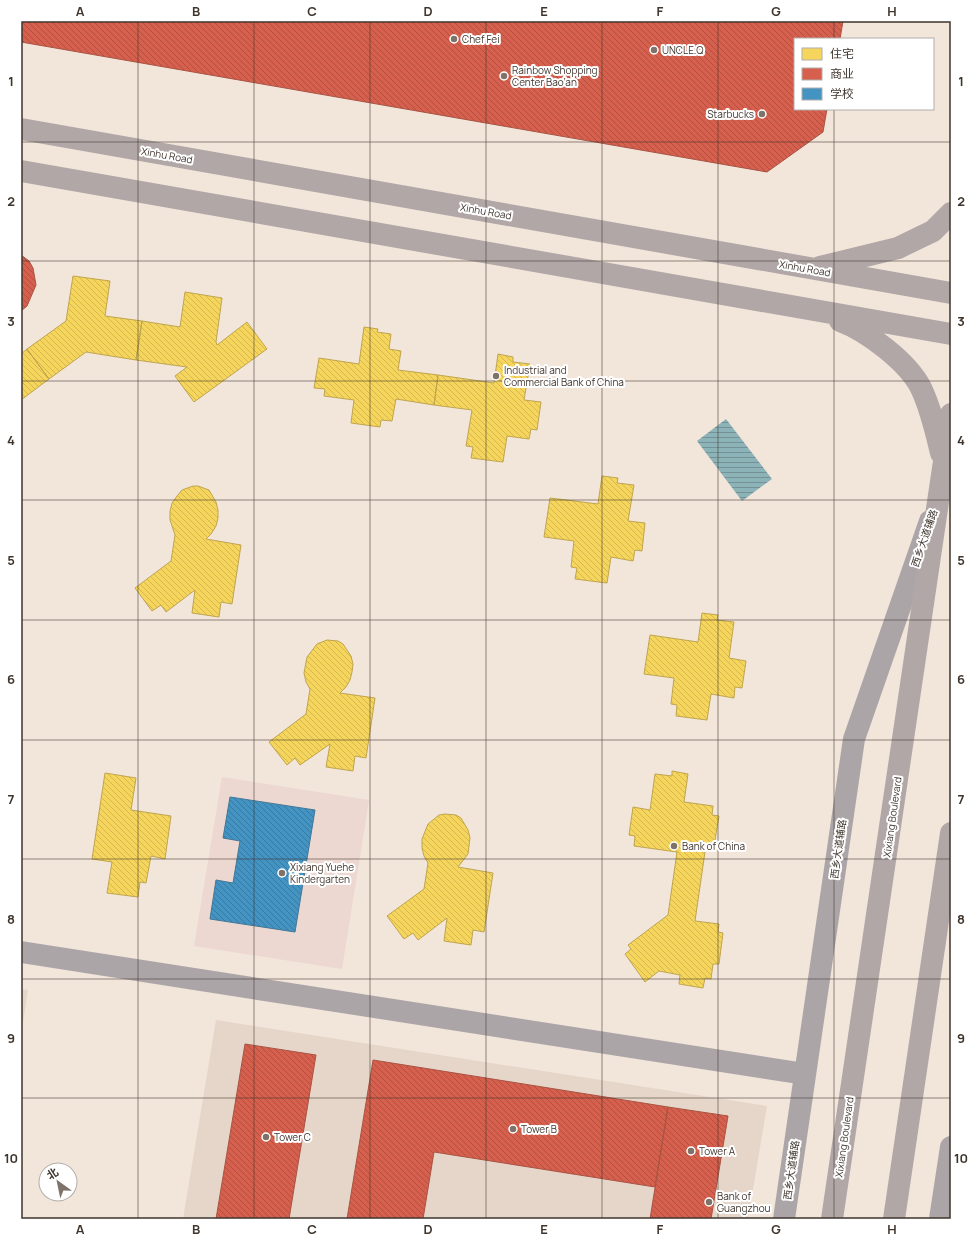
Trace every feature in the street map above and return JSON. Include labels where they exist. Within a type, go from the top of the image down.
[{"type":"main road","name":"Xinhu Road","points":[[21,129],[951,293]]},
{"type":"main road","points":[[21,171],[951,334]]},
{"type":"main road","points":[[813,269],[898,248],[933,231],[951,213]]},
{"type":"main road","points":[[811,309],[847,323],[874,339],[907,368],[921,388],[930,412],[944,463]]},
{"type":"main road","name":"Xixiang Boulevard","points":[[832,1219],[951,414]]},
{"type":"main road","points":[[894,1219],[951,833]]},
{"type":"street","name":"西乡大道辅路","points":[[784,1219],[854,739],[940,491]]},
{"type":"street","points":[[21,952],[805,1074]]},
{"type":"street","points":[[940,1219],[951,1150]]},
{"type":"shaded area","name":"Xixiang Yuehe Kindergarten","points":[[222,777],[369,800],[342,969],[194,946]]},
{"type":"shaded area","points":[[21,989],[28,990],[21,1035]]},
{"type":"shaded area","points":[[216,1020],[767,1106],[748,1219],[183,1219]]},
{"type":"water","points":[[726,419],[772,479],[742,501],[697,441]]},
{"type":"building: 住宅","points":[[21,21],[122,21],[117,54],[21,39]]},
{"type":"building: 住宅","points":[[180,21],[225,21],[239,24],[234,53],[223,51],[219,69],[180,62],[183,44],[176,43]]},
{"type":"building: 住宅","points":[[254,21],[340,21],[337,36],[315,32],[311,49],[334,53],[329,77],[265,65],[266,58],[234,53],[239,24],[253,26]]},
{"type":"building: 住宅","points":[[446,26],[528,40],[522,76],[536,79],[531,108],[498,102],[497,109],[433,97],[437,73],[460,77],[463,60],[440,56]]},
{"type":"building: 住宅","points":[[557,46],[640,60],[634,91],[611,87],[608,104],[631,108],[626,132],[562,120],[563,114],[531,108],[536,79],[551,82]]},
{"type":"building: 住宅","points":[[73,276],[110,281],[105,316],[142,321],[136,360],[86,352],[49,379],[27,349],[66,321]]},
{"type":"building: 住宅","points":[[185,292],[222,298],[216,342],[217,345],[247,322],[267,349],[194,402],[175,376],[187,367],[136,360],[142,321],[180,327]]},
{"type":"building: 住宅","points":[[364,327],[378,329],[377,332],[391,334],[389,349],[401,351],[398,370],[438,375],[434,405],[396,399],[392,421],[381,420],[380,427],[351,423],[354,400],[324,396],[325,389],[314,388],[319,358],[359,364]]},
{"type":"building: 住宅","points":[[27,349],[49,379],[21,400],[21,354]]},
{"type":"building: 住宅","points":[[498,354],[513,357],[513,362],[530,364],[524,400],[541,402],[537,430],[531,429],[529,439],[507,436],[503,462],[471,458],[473,447],[466,446],[472,410],[434,405],[438,375],[494,383]]},
{"type":"building: 住宅","points":[[602,476],[618,478],[617,483],[634,485],[628,521],[645,523],[642,551],[635,550],[633,561],[611,557],[607,583],[575,579],[577,568],[571,567],[574,541],[544,537],[550,498],[598,504]]},
{"type":"building: 住宅","points":[[193,486],[198,486],[209,490],[216,502],[218,510],[216,526],[206,539],[241,545],[232,604],[221,602],[219,617],[192,613],[195,590],[166,612],[161,605],[152,611],[135,588],[171,561],[175,535],[170,520],[172,503],[182,490]]},
{"type":"building: 住宅","points":[[702,613],[718,615],[717,620],[734,622],[729,658],[746,661],[742,688],[735,687],[734,698],[711,694],[707,720],[676,716],[677,705],[671,704],[674,678],[644,674],[650,635],[698,642]]},
{"type":"building: 住宅","points":[[327,640],[338,641],[343,644],[351,656],[353,664],[350,680],[340,693],[375,698],[366,758],[355,756],[353,771],[326,767],[330,744],[300,765],[295,758],[287,765],[269,742],[306,714],[310,689],[306,682],[304,673],[307,657],[317,644]]},
{"type":"building: 住宅","points":[[672,771],[688,774],[684,802],[713,806],[712,815],[719,816],[714,846],[706,845],[695,921],[719,924],[718,932],[723,933],[719,964],[713,964],[711,979],[705,978],[703,988],[679,984],[680,975],[659,971],[645,982],[625,954],[631,949],[628,945],[668,915],[677,852],[634,846],[635,836],[629,835],[633,807],[650,810],[655,774],[672,776]]},
{"type":"building: 住宅","points":[[105,773],[136,778],[131,810],[171,816],[165,859],[151,856],[146,883],[140,882],[138,897],[107,893],[112,862],[92,859]]},
{"type":"building: 住宅","points":[[439,815],[456,815],[461,818],[468,830],[470,838],[468,854],[458,867],[493,873],[484,932],[473,930],[471,945],[444,941],[447,918],[418,940],[413,933],[404,939],[387,916],[424,889],[428,863],[422,848],[422,839],[428,824]]},
{"type":"building: 商业","name":"Rainbow Shopping Center Bao’an","points":[[21,21],[843,21],[840,38],[794,38],[794,110],[827,110],[823,132],[767,172],[21,42]]},
{"type":"building: 商业","points":[[21,255],[29,261],[33,268],[36,285],[27,306],[21,311]]},
{"type":"building: 商业","name":"Tower C","points":[[245,1044],[316,1055],[289,1219],[216,1219]]},
{"type":"building: 商业","name":"Tower B","points":[[373,1060],[668,1107],[655,1187],[434,1152],[423,1219],[347,1219]]},
{"type":"building: 商业","name":"Tower A","points":[[668,1107],[728,1116],[711,1219],[650,1219]]},
{"type":"building: 学校","points":[[230,797],[315,810],[295,932],[210,919],[216,880],[233,883],[240,841],[223,838]]},
{"type":"place","name":"Chef Fei","points":[[454,39]]},
{"type":"place","name":"UNCLE.Q","points":[[654,50]]},
{"type":"place","name":"Rainbow Shopping Center Bao’an","points":[[504,76]]},
{"type":"place","name":"Starbucks","points":[[762,114]]},
{"type":"place","name":"Industrial and Commercial Bank of China","points":[[496,376]]},
{"type":"place","name":"Bank of China","points":[[674,846]]},
{"type":"place","name":"Xixiang Yuehe Kindergarten","points":[[282,873]]},
{"type":"place","name":"Tower B","points":[[513,1129]]},
{"type":"place","name":"Tower C","points":[[266,1137]]},
{"type":"place","name":"Tower A","points":[[691,1151]]},
{"type":"place","name":"Bank of Guangzhou","points":[[709,1202]]}]
